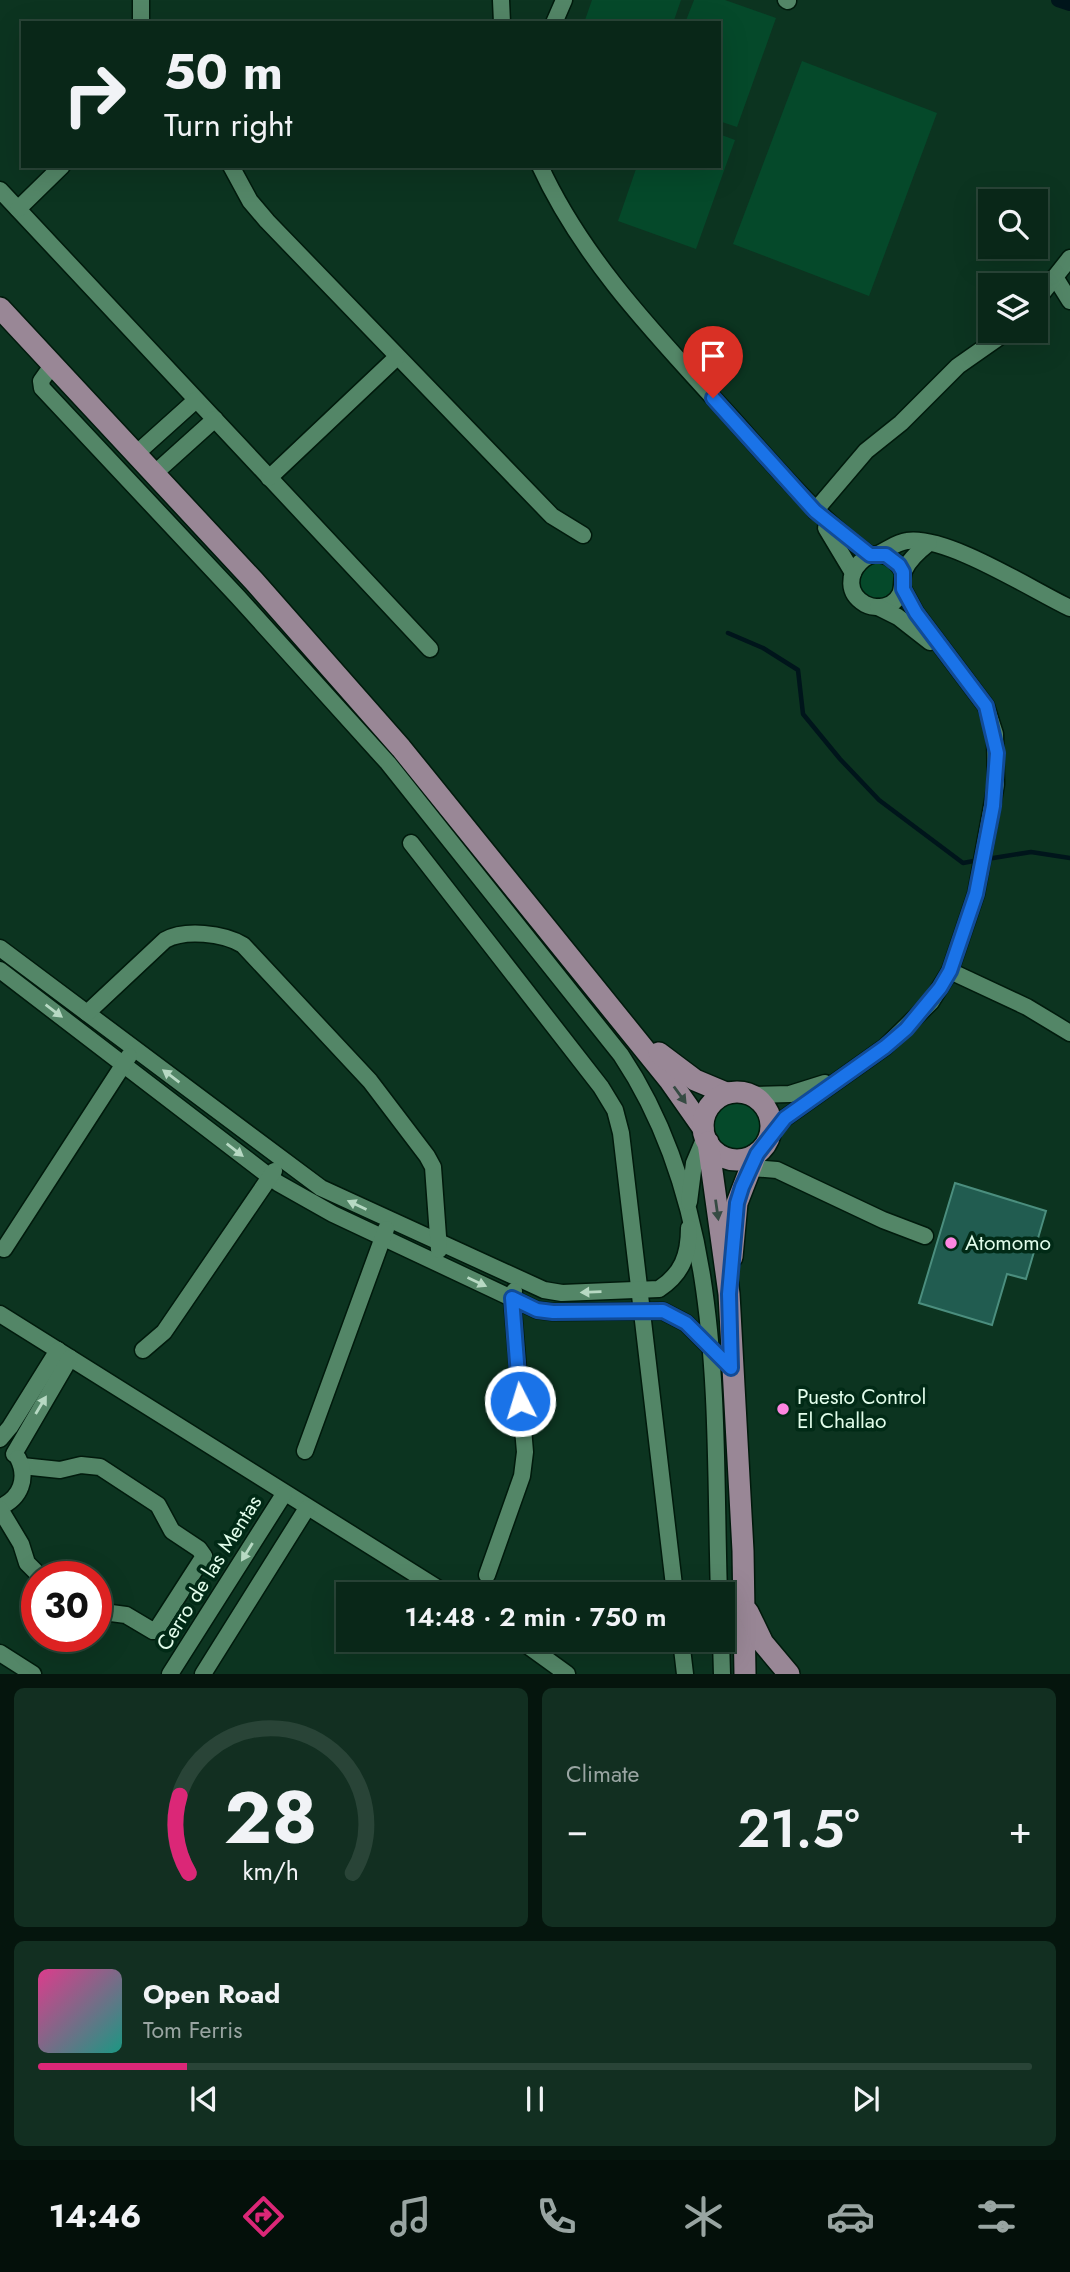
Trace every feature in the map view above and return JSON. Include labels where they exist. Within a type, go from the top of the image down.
[{"type":"main road","points":[[0,309],[155,472],[318,652],[394,755],[670,1081],[715,1152],[731,1159],[754,1161]]},
{"type":"main road","points":[[625,1025],[680,1070],[726,1093]]},
{"type":"main road","points":[[729,1294],[706,1136],[706,1111],[711,1103],[726,1093],[735,1092],[752,1095],[766,1107],[771,1124],[771,1133],[754,1161],[737,1203],[729,1294],[745,1674]]},
{"type":"main road","points":[[744,1604],[763,1643],[789,1674]]},
{"type":"street","points":[[141,0],[141,21]]},
{"type":"street","points":[[501,0],[502,21]]},
{"type":"street","points":[[555,21],[564,0]]},
{"type":"street","points":[[18,209],[60,168]]},
{"type":"street","points":[[232,168],[258,211],[397,357],[552,516],[583,535]]},
{"type":"street","points":[[541,168],[589,252],[612,282],[815,511],[853,573]]},
{"type":"street","points":[[0,190],[430,649]]},
{"type":"street","points":[[1048,286],[1070,258]]},
{"type":"street","points":[[1055,277],[1070,301]]},
{"type":"street","points":[[815,511],[866,451],[901,423],[958,366],[991,343]]},
{"type":"street","points":[[269,478],[397,357]]},
{"type":"street","points":[[53,364],[41,381],[42,388],[303,668],[394,755]]},
{"type":"street","points":[[137,453],[196,400]]},
{"type":"street","points":[[155,472],[215,419]]},
{"type":"street","points":[[771,1133],[785,1118],[906,1029],[931,1002],[950,971],[976,894],[993,806],[997,753],[986,706],[916,613],[893,559],[874,555],[815,511]]},
{"type":"street","points":[[946,654],[898,617],[863,603],[857,597],[851,581],[862,559],[905,541],[929,543],[963,553],[1070,608]]},
{"type":"street","points":[[878,607],[894,602],[915,555],[929,543]]},
{"type":"street","points":[[238,597],[254,581]]},
{"type":"street","points":[[303,668],[318,652]]},
{"type":"street","points":[[431,800],[627,1064],[655,1113],[689,1204],[702,1265],[710,1348],[719,1582]]},
{"type":"street","points":[[411,843],[601,1087],[615,1110],[621,1133],[674,1582]]},
{"type":"street","points":[[88,1013],[165,940],[177,933],[232,938],[243,945],[370,1081],[427,1156],[433,1167],[440,1243],[436,1263]]},
{"type":"street","points":[[0,948],[321,1188],[544,1290],[562,1293],[659,1289],[671,1281],[683,1266],[689,1236],[689,1204],[694,1163],[706,1136]]},
{"type":"street","points":[[0,970],[270,1177],[333,1214],[537,1310],[663,1311],[676,1316],[731,1368]]},
{"type":"street","points":[[950,971],[1027,1007],[1070,1033]]},
{"type":"street","points":[[4,1249],[134,1048]]},
{"type":"street","points":[[752,1095],[790,1094],[843,1076]]},
{"type":"street","points":[[143,1350],[164,1332],[281,1160]]},
{"type":"street","points":[[754,1161],[883,1220],[925,1236]]},
{"type":"street","points":[[305,1451],[388,1220]]},
{"type":"street","points":[[487,1575],[522,1476],[525,1452],[512,1298],[517,1278]]},
{"type":"street","points":[[0,1314],[427,1582]]},
{"type":"street","points":[[0,1438],[64,1354]]},
{"type":"street","points":[[26,1561],[21,1544],[0,1508],[14,1499],[19,1492],[23,1475],[18,1460],[64,1354]]},
{"type":"street","points":[[0,1445],[18,1460],[60,1470],[81,1465],[100,1467],[158,1505],[172,1531],[199,1549],[204,1556],[157,1629],[153,1631],[119,1613],[112,1614]]},
{"type":"street","name":"Cerro de las Mentas","points":[[170,1674],[284,1494]]},
{"type":"street","points":[[203,1674],[307,1508]]},
{"type":"street","points":[[537,1652],[565,1672]]},
{"type":"street","points":[[682,1652],[685,1674]]},
{"type":"street","points":[[721,1652],[722,1674]]},
{"type":"street","points":[[0,1653],[33,1674]]},
{"type":"green space","points":[[592,0],[681,0],[674,21],[585,21]]},
{"type":"green space","points":[[694,0],[725,0],[776,18],[737,127],[721,122],[721,21],[686,21]]},
{"type":"green space","points":[[802,61],[937,113],[869,296],[733,244]]},
{"type":"green space","points":[[721,135],[735,140],[696,249],[618,221],[636,168],[721,168]]},
{"type":"green space","points":[[883,558],[901,581],[885,603],[859,595],[857,572],[861,565]]},
{"type":"green space","points":[[738,1102],[755,1109],[762,1126],[755,1143],[738,1150],[721,1143],[714,1126],[721,1109]]},
{"type":"building","points":[[955,1183],[1046,1211],[1026,1279],[1007,1274],[992,1325],[919,1303]]},
{"type":"waterway","points":[[1058,0],[1070,4]]},
{"type":"waterway","points":[[728,633],[763,648],[798,670],[803,714],[879,800],[963,863],[979,860]]},
{"type":"waterway","points":[[987,859],[1031,852],[1070,858]]},
{"type":"place","name":"Atomomo","points":[[951,1243]]},
{"type":"place","name":"Puesto Control El Challao","points":[[783,1409]]},
{"type":"route","points":[[520,1401],[512,1298],[537,1310],[553,1312],[663,1311],[686,1323],[731,1368],[729,1294],[737,1203],[757,1154],[785,1118],[885,1047],[931,1002],[950,971],[966,929],[976,894],[993,806],[997,753],[995,734],[986,706],[916,613],[903,589],[905,581],[899,565],[886,555],[870,555],[849,541],[815,511],[713,398]]}]
